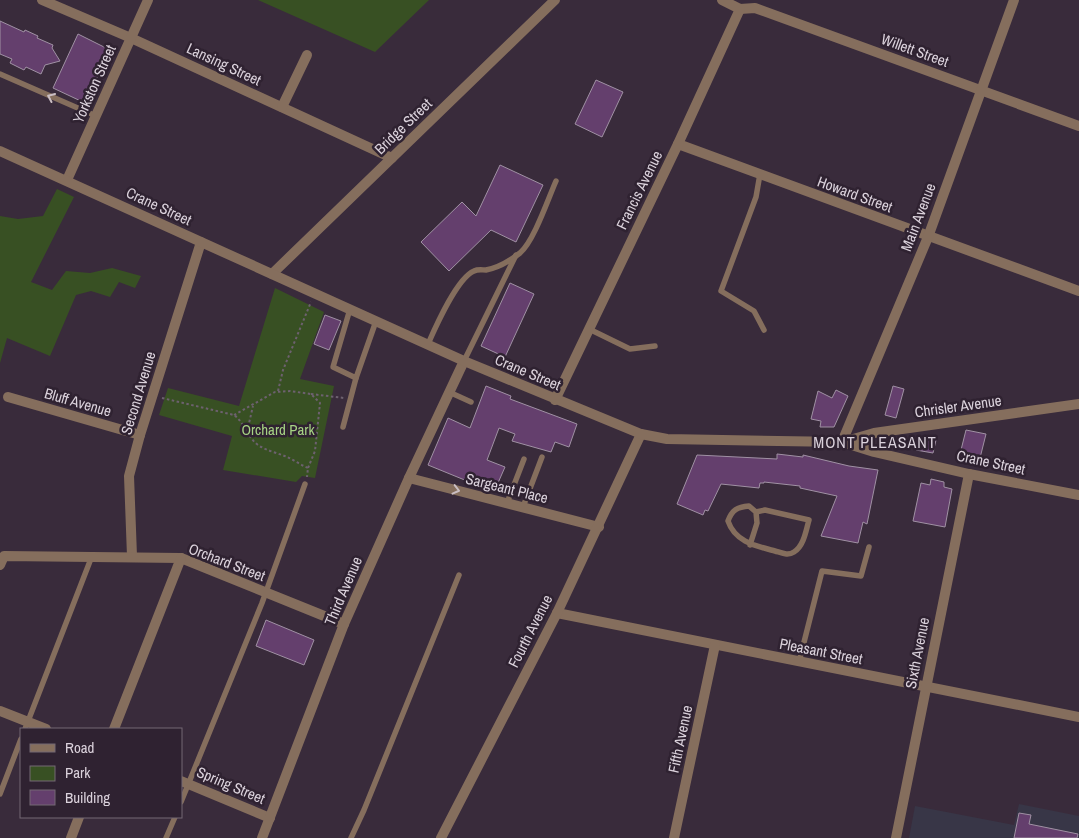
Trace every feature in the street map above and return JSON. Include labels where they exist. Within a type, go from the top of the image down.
[{"type":"street","name":"Lansing Street","points":[[42,0],[131,38],[392,158]]},
{"type":"street","name":"Yorkston Street","points":[[67,180],[148,0]]},
{"type":"street","name":"Bridge Street","points":[[272,274],[555,0]]},
{"type":"street","points":[[722,0],[742,5]]},
{"type":"street","name":"Main Avenue","points":[[842,442],[928,237],[1014,0]]},
{"type":"street","name":"Willett Street","points":[[742,5],[755,8],[1079,126]]},
{"type":"street","name":"Francis Avenue","points":[[555,400],[678,144],[742,5]]},
{"type":"street","points":[[282,107],[307,55]]},
{"type":"street","name":"Howard Street","points":[[678,144],[1079,291]]},
{"type":"street","name":"Crane Street","points":[[0,151],[464,361],[555,400],[642,434],[667,439],[842,442],[874,452],[969,474],[1079,496]]},
{"type":"street","name":"Second Avenue","points":[[132,556],[129,476],[152,396],[201,242]]},
{"type":"street","name":"Third Avenue","points":[[262,838],[344,624],[464,361]]},
{"type":"street","name":"Bluff Avenue","points":[[8,397],[140,435]]},
{"type":"street","name":"Chrisler Avenue","points":[[842,442],[874,433],[1079,404]]},
{"type":"street","name":"Fourth Avenue","points":[[441,838],[557,613],[642,434]]},
{"type":"street","name":"Sixth Avenue","points":[[896,838],[969,474]]},
{"type":"street","name":"Sargeant Place","points":[[409,478],[598,527]]},
{"type":"street","name":"Orchard Street","points":[[2,561],[92,556],[181,558],[344,624]]},
{"type":"street","points":[[114,728],[181,558]]},
{"type":"street","name":"Pleasant Street","points":[[557,613],[1079,717]]},
{"type":"street","name":"Fifth Avenue","points":[[674,838],[715,645]]},
{"type":"street","points":[[0,711],[26,726],[39,728]]},
{"type":"street","name":"Spring Street","points":[[185,782],[270,818]]},
{"type":"street","points":[[71,838],[79,818]]},
{"type":"lane","points":[[0,74],[96,116]]},
{"type":"lane","points":[[760,174],[756,197],[721,291],[754,311],[764,330]]},
{"type":"lane","points":[[464,361],[517,255],[528,243],[556,181]]},
{"type":"lane","points":[[428,344],[464,277],[476,270],[485,270],[498,266],[517,255]]},
{"type":"lane","points":[[350,309],[333,367],[356,378]]},
{"type":"lane","points":[[343,427],[356,378],[376,321]]},
{"type":"lane","points":[[589,329],[630,349],[655,346]]},
{"type":"lane","points":[[449,392],[471,402]]},
{"type":"lane","points":[[523,507],[542,457]]},
{"type":"lane","points":[[507,503],[524,459]]},
{"type":"lane","points":[[182,797],[185,782],[265,593],[305,484]]},
{"type":"lane","points":[[750,545],[757,523],[756,512],[749,506],[740,507],[731,512],[728,521],[731,530],[750,545],[787,554],[793,553],[801,547],[809,520],[765,510],[756,512]]},
{"type":"lane","points":[[799,662],[822,571],[861,576],[869,547]]},
{"type":"lane","points":[[26,726],[92,556]]},
{"type":"lane","points":[[351,838],[459,575]]},
{"type":"lane","points":[[0,794],[20,742]]},
{"type":"lane","points":[[166,838],[175,818]]},
{"type":"path","points":[[277,392],[283,370],[315,293]]},
{"type":"path","points":[[234,415],[277,392],[290,391],[351,399]]},
{"type":"path","points":[[305,484],[308,468],[315,451],[320,403],[311,394]]},
{"type":"path","points":[[152,396],[234,415],[240,419],[249,436],[259,445],[308,468]]},
{"type":"path","points":[[247,432],[253,405]]},
{"type":"shaded area","points":[[1019,804],[1079,816],[1079,838],[909,838],[915,806],[1014,825]]},
{"type":"green space","points":[[258,0],[429,0],[375,52]]},
{"type":"green space","points":[[57,189],[74,197],[31,282],[52,290],[66,271],[90,273],[112,268],[141,276],[135,288],[119,282],[110,297],[91,291],[76,295],[50,356],[7,338],[0,363],[0,216],[18,219],[43,216]]},
{"type":"green space","name":"Orchard Park","points":[[275,288],[324,312],[300,379],[334,386],[315,478],[302,476],[296,482],[223,470],[232,436],[159,415],[168,388],[239,406]]},
{"type":"building","points":[[0,21],[24,32],[25,30],[53,45],[52,48],[60,61],[45,65],[41,74],[26,67],[24,70],[10,63],[12,59],[0,54]]},
{"type":"building","points":[[78,34],[110,50],[85,103],[53,88]]},
{"type":"building","points":[[596,80],[623,92],[602,137],[575,124]]},
{"type":"building","points":[[500,165],[543,185],[516,242],[491,230],[449,271],[421,242],[462,202],[476,216]]},
{"type":"building","points":[[510,283],[534,294],[505,357],[481,346]]},
{"type":"building","points":[[325,315],[341,321],[329,350],[314,344]]},
{"type":"building","points":[[486,386],[511,396],[510,399],[577,424],[569,447],[555,442],[551,452],[512,441],[515,434],[499,428],[487,460],[505,467],[494,492],[428,465],[448,418],[470,428]]},
{"type":"building","points":[[893,386],[904,389],[896,418],[885,415]]},
{"type":"building","points":[[836,390],[848,396],[834,427],[820,427],[821,421],[811,419],[818,391],[832,398]]},
{"type":"building","points":[[966,430],[986,434],[979,462],[959,458]]},
{"type":"building","points":[[918,437],[936,440],[933,453],[916,450]]},
{"type":"building","points":[[777,454],[803,457],[803,455],[849,466],[878,470],[867,524],[863,522],[858,543],[821,536],[837,496],[800,488],[800,486],[764,482],[760,483],[759,488],[721,484],[708,511],[705,510],[703,515],[677,504],[697,455],[777,459]]},
{"type":"building","points":[[931,479],[944,482],[944,487],[952,489],[945,527],[913,521],[921,483],[930,485]]},
{"type":"building","points":[[266,620],[314,640],[304,665],[256,646]]},
{"type":"building","points":[[1019,813],[1031,815],[1029,824],[1078,834],[1077,838],[1014,838]]},
{"type":"district","name":"MONT PLEASANT","points":[[875,442]]}]
